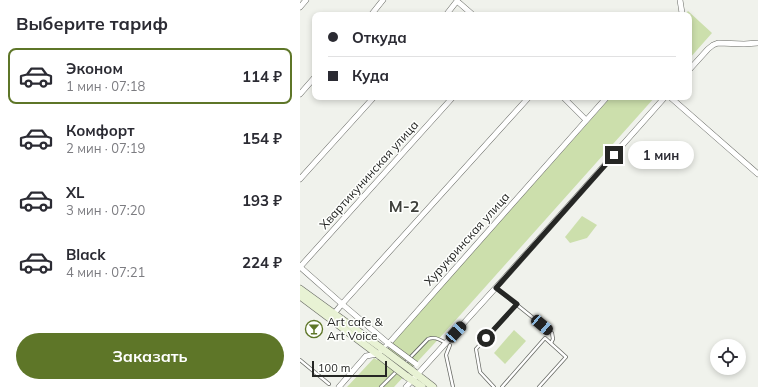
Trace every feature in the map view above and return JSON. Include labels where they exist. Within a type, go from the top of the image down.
[{"type":"main road","points":[[300,288],[332,316],[381,353],[412,376],[433,387]]},
{"type":"main road","points":[[300,296],[332,316]]},
{"type":"main road","points":[[412,376],[422,387]]},
{"type":"street","points":[[300,7],[306,0]]},
{"type":"street","points":[[373,12],[383,0]]},
{"type":"street","points":[[680,0],[681,12]]},
{"type":"street","points":[[448,12],[457,1],[469,12]]},
{"type":"street","points":[[692,67],[708,49],[718,43],[758,43]]},
{"type":"street","points":[[300,94],[312,80]]},
{"type":"street","points":[[300,179],[371,100]]},
{"type":"street","name":"Хвартикунинская улица","points":[[300,266],[450,100]]},
{"type":"street","points":[[332,316],[526,100]]},
{"type":"street","points":[[566,100],[586,120]]},
{"type":"street","name":"Хурукринская улица","points":[[339,387],[366,356],[381,353],[604,100]]},
{"type":"street","points":[[406,387],[412,376],[423,369],[448,344],[662,100]]},
{"type":"street","points":[[673,100],[758,174]]},
{"type":"street","points":[[300,266],[342,304],[423,369]]},
{"type":"lane","points":[[496,288],[552,334],[553,339],[551,343]]},
{"type":"lane","points":[[494,387],[480,372],[476,348],[517,304]]},
{"type":"lane","points":[[381,387],[428,339],[432,337],[435,337],[448,344],[446,354],[453,387]]},
{"type":"lane","points":[[502,387],[545,338],[566,357],[539,387]]},
{"type":"lane","points":[[300,360],[329,384]]},
{"type":"green space","points":[[692,15],[712,33],[692,56]]},
{"type":"green space","points":[[608,100],[652,100],[394,387],[347,387],[374,358],[377,360]]},
{"type":"green space","points":[[582,216],[597,225],[587,238],[570,243],[565,237]]},
{"type":"green space","points":[[514,330],[526,341],[505,364],[494,353]]},
{"type":"place","name":"Art cafe & Art Voice","points":[[314,329]]},
{"type":"district","name":"М-2","points":[[404,206]]},
{"type":"route","points":[[486,338],[517,304],[496,288],[614,155]]}]
